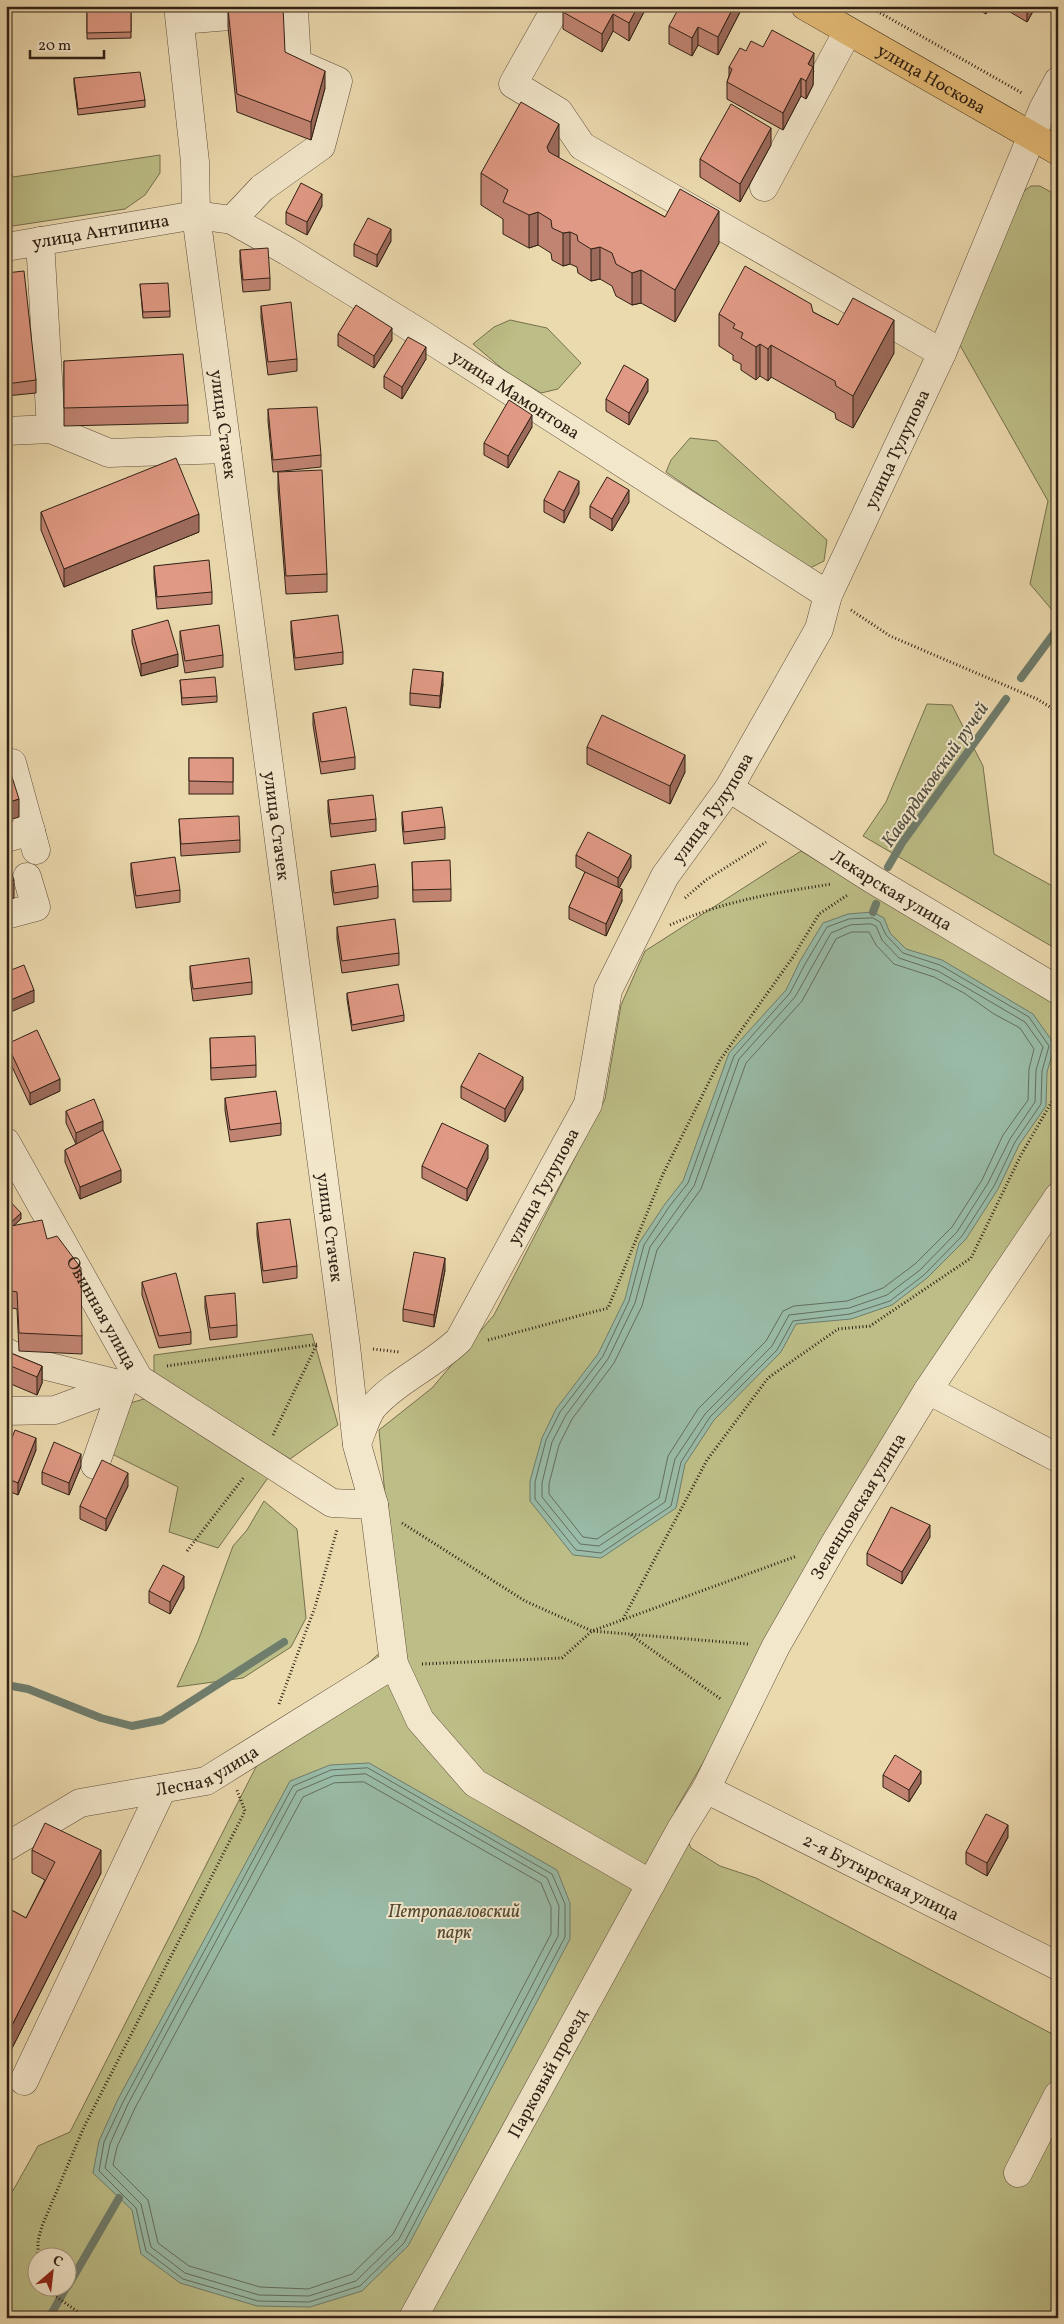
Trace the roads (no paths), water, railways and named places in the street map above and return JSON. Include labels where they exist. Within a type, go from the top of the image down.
[{"type":"main road","name":"улица Носкова","points":[[805,6],[1058,151]]},
{"type":"street","points":[[557,6],[513,84],[559,112],[582,146],[942,353]]},
{"type":"street","points":[[179,13],[294,11],[297,63],[338,82],[321,146],[262,188],[232,220]]},
{"type":"street","name":"улица Стачек","points":[[179,13],[195,162],[196,215],[346,1346],[357,1445],[374,1505],[392,1653],[420,1720],[475,1783],[651,1884]]},
{"type":"street","points":[[764,187],[848,31]]},
{"type":"street","name":"улица Тулупова","points":[[357,1445],[372,1408],[406,1379],[442,1357],[459,1340],[588,1104],[608,990],[666,876],[729,788],[819,629],[828,595],[942,353],[1045,105],[1058,81]]},
{"type":"street","name":"улица Мамонтова","points":[[196,215],[232,220],[287,251],[420,333],[828,595]]},
{"type":"street","name":"улица Антипина","points":[[6,247],[196,215]]},
{"type":"street","points":[[40,241],[51,429]]},
{"type":"street","points":[[6,431],[51,429],[109,453],[227,449]]},
{"type":"street","points":[[12,763],[25,840]]},
{"type":"street","name":"Лекарская улица","points":[[729,788],[872,878],[1058,990]]},
{"type":"street","points":[[6,915],[36,907],[27,877]]},
{"type":"street","name":"Овинная улица","points":[[10,1155],[131,1382],[332,1503],[374,1505]]},
{"type":"street","name":"Зеленцовская улица","points":[[681,1829],[706,1789],[776,1646],[835,1542],[928,1390],[1058,1197]]},
{"type":"street","points":[[6,1352],[22,1360],[131,1382]]},
{"type":"street","points":[[6,1411],[55,1410],[131,1382]]},
{"type":"street","points":[[95,1465],[131,1382]]},
{"type":"street","points":[[928,1390],[1058,1458]]},
{"type":"street","name":"Лесная улица","points":[[6,1847],[80,1802],[206,1781],[229,1767],[392,1653]]},
{"type":"street","points":[[24,2081],[162,1789]]},
{"type":"street","name":"2-я Бутырская улица","points":[[706,1789],[1058,1966]]},
{"type":"street","name":"Парковый проезд","points":[[413,2318],[681,1829]]},
{"type":"street","points":[[1018,2173],[1058,2095]]},
{"type":"water","points":[[873,912],[884,918],[890,933],[906,949],[942,960],[1033,1014],[1055,1045],[1047,1072],[1046,1106],[1019,1145],[998,1189],[966,1239],[927,1278],[892,1305],[851,1319],[796,1324],[781,1352],[714,1420],[685,1464],[676,1508],[601,1558],[573,1555],[530,1501],[530,1481],[542,1438],[556,1409],[598,1354],[625,1299],[639,1243],[683,1181],[729,1053],[786,990],[800,961],[823,923],[848,914]]},
{"type":"water","points":[[369,1763],[557,1870],[570,1903],[570,1939],[408,2246],[362,2291],[310,2307],[257,2306],[180,2283],[141,2254],[132,2210],[93,2173],[99,2141],[118,2099],[290,1781],[330,1765]]},
{"type":"waterway","name":"Кавардаковский ручей","points":[[1021,678],[1058,628]]},
{"type":"waterway","name":"Кавардаковский ручей","points":[[888,867],[902,843],[1006,699]]},
{"type":"waterway","name":"Кавардаковский ручей","points":[[873,912],[876,904]]},
{"type":"waterway","points":[[6,1685],[28,1689],[101,1718],[132,1726],[162,1720],[284,1642]]},
{"type":"waterway","points":[[78,2269],[119,2198]]},
{"type":"waterway","points":[[49,2318],[61,2296]]},
{"type":"park label","name":"Петропавловский парк","points":[[454,1921]]}]
